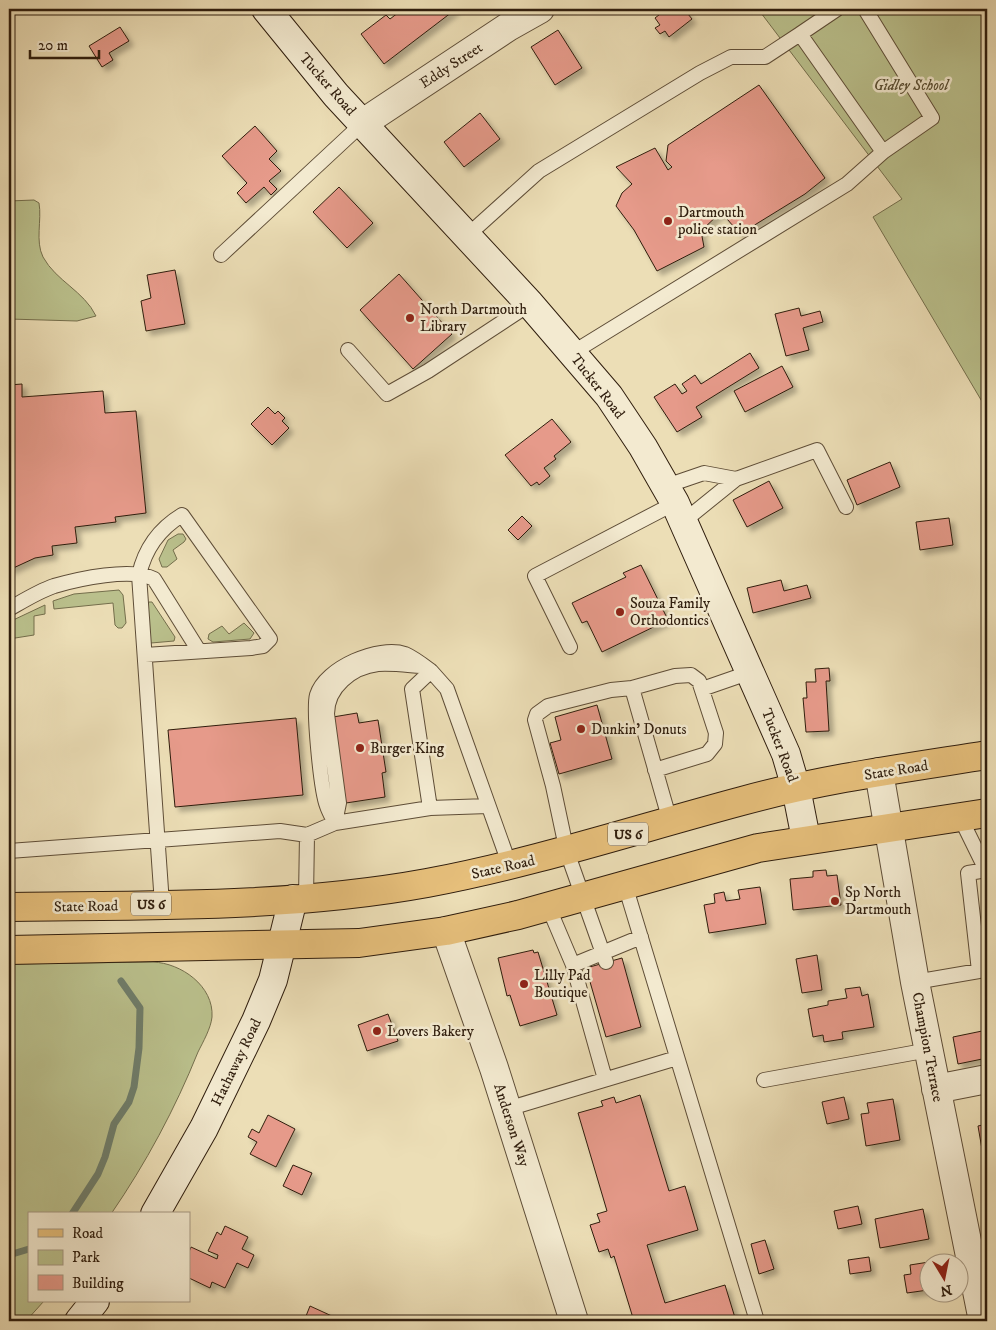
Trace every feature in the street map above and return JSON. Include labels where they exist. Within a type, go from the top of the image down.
[{"type":"main road","name":"Tucker Road","points":[[266,9],[363,123],[530,304],[609,396],[644,447],[675,503],[786,754],[796,788],[806,839]]},
{"type":"main road","name":"Eddy Street","points":[[363,123],[500,32],[540,9]]},
{"type":"main road","name":"State Road","points":[[9,907],[300,899],[387,890],[510,866],[567,852],[670,821],[796,788],[879,772],[987,756]]},
{"type":"main road","name":"Champion Terrace","points":[[879,772],[915,982],[982,1321]]},
{"type":"main road","points":[[9,950],[359,943],[446,931],[548,906],[758,848],[806,839],[987,813]]},
{"type":"main road","name":"Hathaway Road","points":[[156,1212],[192,1150],[241,1056],[273,980],[282,945],[300,899]]},
{"type":"main road","name":"Anderson Way","points":[[446,931],[507,1109],[574,1321]]},
{"type":"main road","points":[[936,1089],[987,1079]]},
{"type":"main road","points":[[79,1321],[94,1302]]},
{"type":"lane","points":[[468,235],[539,171],[691,78],[731,57],[765,57],[836,9]]},
{"type":"lane","points":[[572,353],[846,184],[883,152],[932,118],[865,9]]},
{"type":"lane","points":[[800,34],[883,152]]},
{"type":"lane","points":[[221,255],[363,123]]},
{"type":"lane","points":[[348,350],[387,394],[428,371],[530,304]]},
{"type":"lane","points":[[570,647],[535,576],[675,503],[817,450],[846,507]]},
{"type":"lane","points":[[675,503],[704,473],[736,479]]},
{"type":"lane","points":[[145,655],[263,646],[270,639],[182,515],[168,524],[157,535],[143,560],[139,575],[162,904]]},
{"type":"lane","points":[[9,609],[52,587],[74,581],[122,574],[139,575],[154,579],[199,651]]},
{"type":"lane","points":[[335,823],[326,804],[315,715],[320,687],[326,679],[346,665],[378,654],[404,654],[427,668],[447,689],[510,866]]},
{"type":"lane","points":[[427,668],[412,689],[430,808]]},
{"type":"lane","points":[[702,689],[751,672]]},
{"type":"lane","points":[[604,957],[567,852],[553,786],[536,728],[536,714],[548,706],[611,690],[632,688],[685,674],[696,677],[702,689],[716,733],[712,750],[708,754],[655,770]]},
{"type":"lane","points":[[632,688],[670,821]]},
{"type":"lane","points":[[9,851],[280,831],[307,835],[335,823],[430,808],[488,806]]},
{"type":"lane","points":[[915,982],[983,974],[968,873],[987,870],[960,817]]},
{"type":"lane","points":[[300,899],[307,835]]},
{"type":"lane","points":[[625,885],[757,1321]]},
{"type":"lane","points":[[548,906],[572,965],[605,1079]]},
{"type":"lane","points":[[572,965],[604,957],[641,937]]},
{"type":"lane","points":[[764,1080],[928,1050]]},
{"type":"lane","points":[[507,1109],[677,1058]]},
{"type":"green space","name":"Gidley School","points":[[758,9],[987,9],[987,410],[873,217],[902,199]]},
{"type":"green space","points":[[34,200],[39,203],[39,244],[43,257],[55,273],[91,307],[96,316],[77,321],[9,319],[9,201]]},
{"type":"green space","points":[[178,534],[183,534],[186,539],[173,550],[177,559],[167,567],[162,567],[159,559],[168,540]]},
{"type":"green space","points":[[119,590],[123,595],[126,623],[122,628],[118,628],[115,625],[113,603],[54,609],[53,601],[74,594]]},
{"type":"green space","points":[[149,602],[152,602],[175,637],[174,641],[151,643],[149,641],[147,605]]},
{"type":"green space","points":[[45,605],[45,614],[34,616],[34,635],[9,639],[9,622]]},
{"type":"green space","points":[[244,623],[254,633],[250,639],[213,642],[208,639],[209,634],[222,626],[229,634]]},
{"type":"green space","points":[[164,963],[194,978],[202,986],[208,995],[212,1017],[180,1094],[159,1135],[112,1212],[28,1212],[28,1302],[43,1302],[26,1321],[9,1321],[9,964]]},
{"type":"building","points":[[403,9],[456,9],[384,64],[361,34],[386,15],[390,19]]},
{"type":"building","points":[[662,9],[684,9],[692,19],[669,37],[665,31],[660,34],[655,28],[660,25],[655,18],[664,11]]},
{"type":"building","points":[[120,27],[129,41],[109,53],[113,60],[102,67],[89,46]]},
{"type":"building","points":[[558,30],[582,68],[555,85],[531,47]]},
{"type":"building","points":[[759,85],[825,178],[805,194],[740,234],[721,212],[701,231],[704,247],[657,271],[634,230],[616,206],[622,193],[632,184],[616,167],[655,148],[668,170],[672,167],[666,161],[668,145]]},
{"type":"building","points":[[480,113],[500,139],[464,167],[444,142]]},
{"type":"building","points":[[255,126],[277,151],[269,159],[281,171],[269,181],[277,189],[271,195],[264,187],[246,203],[237,193],[247,183],[222,156]]},
{"type":"building","points":[[339,187],[373,223],[347,248],[313,212]]},
{"type":"building","points":[[175,270],[185,324],[146,331],[141,301],[151,298],[147,275]]},
{"type":"building","points":[[399,274],[452,334],[413,369],[360,310]]},
{"type":"building","points":[[799,308],[801,316],[820,311],[823,322],[803,328],[809,350],[786,356],[775,314]]},
{"type":"building","points":[[750,353],[759,368],[696,407],[702,417],[677,432],[654,397],[675,384],[682,394],[687,391],[682,384],[695,375],[701,384]]},
{"type":"building","points":[[782,366],[793,387],[745,412],[734,391]]},
{"type":"building","points":[[22,384],[22,397],[103,391],[105,413],[136,411],[146,513],[115,517],[116,522],[75,527],[77,543],[52,546],[53,555],[35,558],[9,570],[9,385]]},
{"type":"building","points":[[268,407],[275,414],[278,411],[285,418],[282,421],[289,428],[272,445],[251,424]]},
{"type":"building","points":[[552,419],[571,442],[554,456],[556,459],[544,468],[550,476],[539,485],[537,482],[531,486],[505,455]]},
{"type":"building","points":[[890,462],[900,487],[857,505],[847,480]]},
{"type":"building","points":[[769,481],[783,508],[747,527],[733,500]]},
{"type":"building","points":[[522,516],[532,526],[518,540],[508,530]]},
{"type":"building","points":[[949,518],[953,545],[920,550],[916,522]]},
{"type":"building","name":"Souza Family Orthodontics","points":[[641,565],[668,620],[602,652],[587,621],[582,623],[572,603],[626,577],[623,573]]},
{"type":"building","points":[[781,580],[784,591],[807,585],[811,598],[753,613],[747,588]]},
{"type":"building","points":[[829,668],[830,681],[826,681],[829,731],[806,732],[803,698],[807,698],[806,682],[816,682],[815,669]]},
{"type":"building","name":"Dunkin' Donuts","points":[[597,705],[612,759],[559,774],[550,743],[561,740],[555,717]]},
{"type":"building","name":"Burger King","points":[[357,713],[359,723],[378,720],[386,772],[382,773],[385,797],[346,803],[333,717]]},
{"type":"building","points":[[296,718],[303,795],[175,807],[168,730]]},
{"type":"building","points":[[826,870],[827,876],[837,875],[841,905],[793,910],[790,879],[813,877],[813,871]]},
{"type":"building","points":[[760,887],[766,924],[709,933],[704,905],[715,903],[714,894],[724,892],[726,901],[740,899],[738,890]]},
{"type":"building","points":[[533,950],[534,953],[538,952],[557,1015],[520,1026],[510,995],[507,996],[498,958]]},
{"type":"building","points":[[817,955],[822,990],[802,993],[796,959]]},
{"type":"building","points":[[622,958],[641,1027],[606,1037],[586,968]]},
{"type":"building","points":[[860,987],[862,996],[868,994],[874,1027],[842,1032],[843,1039],[824,1042],[823,1035],[813,1037],[808,1009],[828,1005],[828,1001],[847,998],[845,989]]},
{"type":"building","points":[[388,1014],[398,1041],[367,1051],[358,1025]]},
{"type":"building","points":[[987,1030],[987,1058],[958,1064],[953,1037]]},
{"type":"building","points":[[640,1095],[669,1191],[685,1186],[698,1230],[647,1245],[665,1303],[725,1285],[736,1321],[621,1321],[633,1318],[614,1256],[611,1258],[608,1249],[599,1252],[590,1225],[600,1222],[597,1214],[607,1211],[578,1113],[603,1106],[601,1101],[614,1097],[616,1103]]},
{"type":"building","points":[[844,1097],[849,1119],[827,1124],[822,1102]]},
{"type":"building","points":[[893,1099],[900,1140],[866,1146],[861,1114],[869,1113],[867,1103]]},
{"type":"building","points":[[268,1115],[295,1129],[276,1167],[250,1154],[257,1142],[248,1137],[252,1129],[259,1133]]},
{"type":"building","points":[[987,1124],[987,1160],[984,1161],[978,1126]]},
{"type":"building","points":[[293,1165],[312,1173],[302,1195],[283,1186]]},
{"type":"building","points":[[858,1206],[862,1224],[838,1229],[834,1211]]},
{"type":"building","points":[[923,1209],[929,1239],[880,1248],[875,1219]]},
{"type":"building","points":[[225,1226],[248,1237],[242,1249],[254,1255],[248,1268],[237,1263],[225,1288],[212,1282],[210,1288],[190,1278],[190,1250],[191,1247],[217,1259],[218,1255],[208,1251],[217,1232],[221,1235]]},
{"type":"building","points":[[765,1240],[774,1269],[759,1274],[751,1244]]},
{"type":"building","points":[[869,1257],[871,1271],[850,1274],[848,1260]]},
{"type":"building","points":[[918,1264],[918,1291],[907,1293],[904,1275],[911,1274],[910,1265]]},
{"type":"building","points":[[310,1306],[334,1317],[333,1321],[304,1321]]},
{"type":"waterway","points":[[73,1212],[98,1174],[114,1124],[129,1102],[134,1087],[139,1048],[140,1008],[121,981]]},
{"type":"waterway","points":[[9,1255],[28,1249]]},
{"type":"place","name":"Dartmouth police station","points":[[668,221]]},
{"type":"place","name":"North Dartmouth Library","points":[[410,318]]},
{"type":"place","name":"Souza Family Orthodontics","points":[[620,612]]},
{"type":"place","name":"Dunkin' Donuts","points":[[581,729]]},
{"type":"place","name":"Burger King","points":[[360,748]]},
{"type":"place","name":"Sp North Dartmouth","points":[[835,901]]},
{"type":"place","name":"Lilly Pad Boutique","points":[[524,984]]},
{"type":"place","name":"Lovers Bakery","points":[[377,1031]]}]
